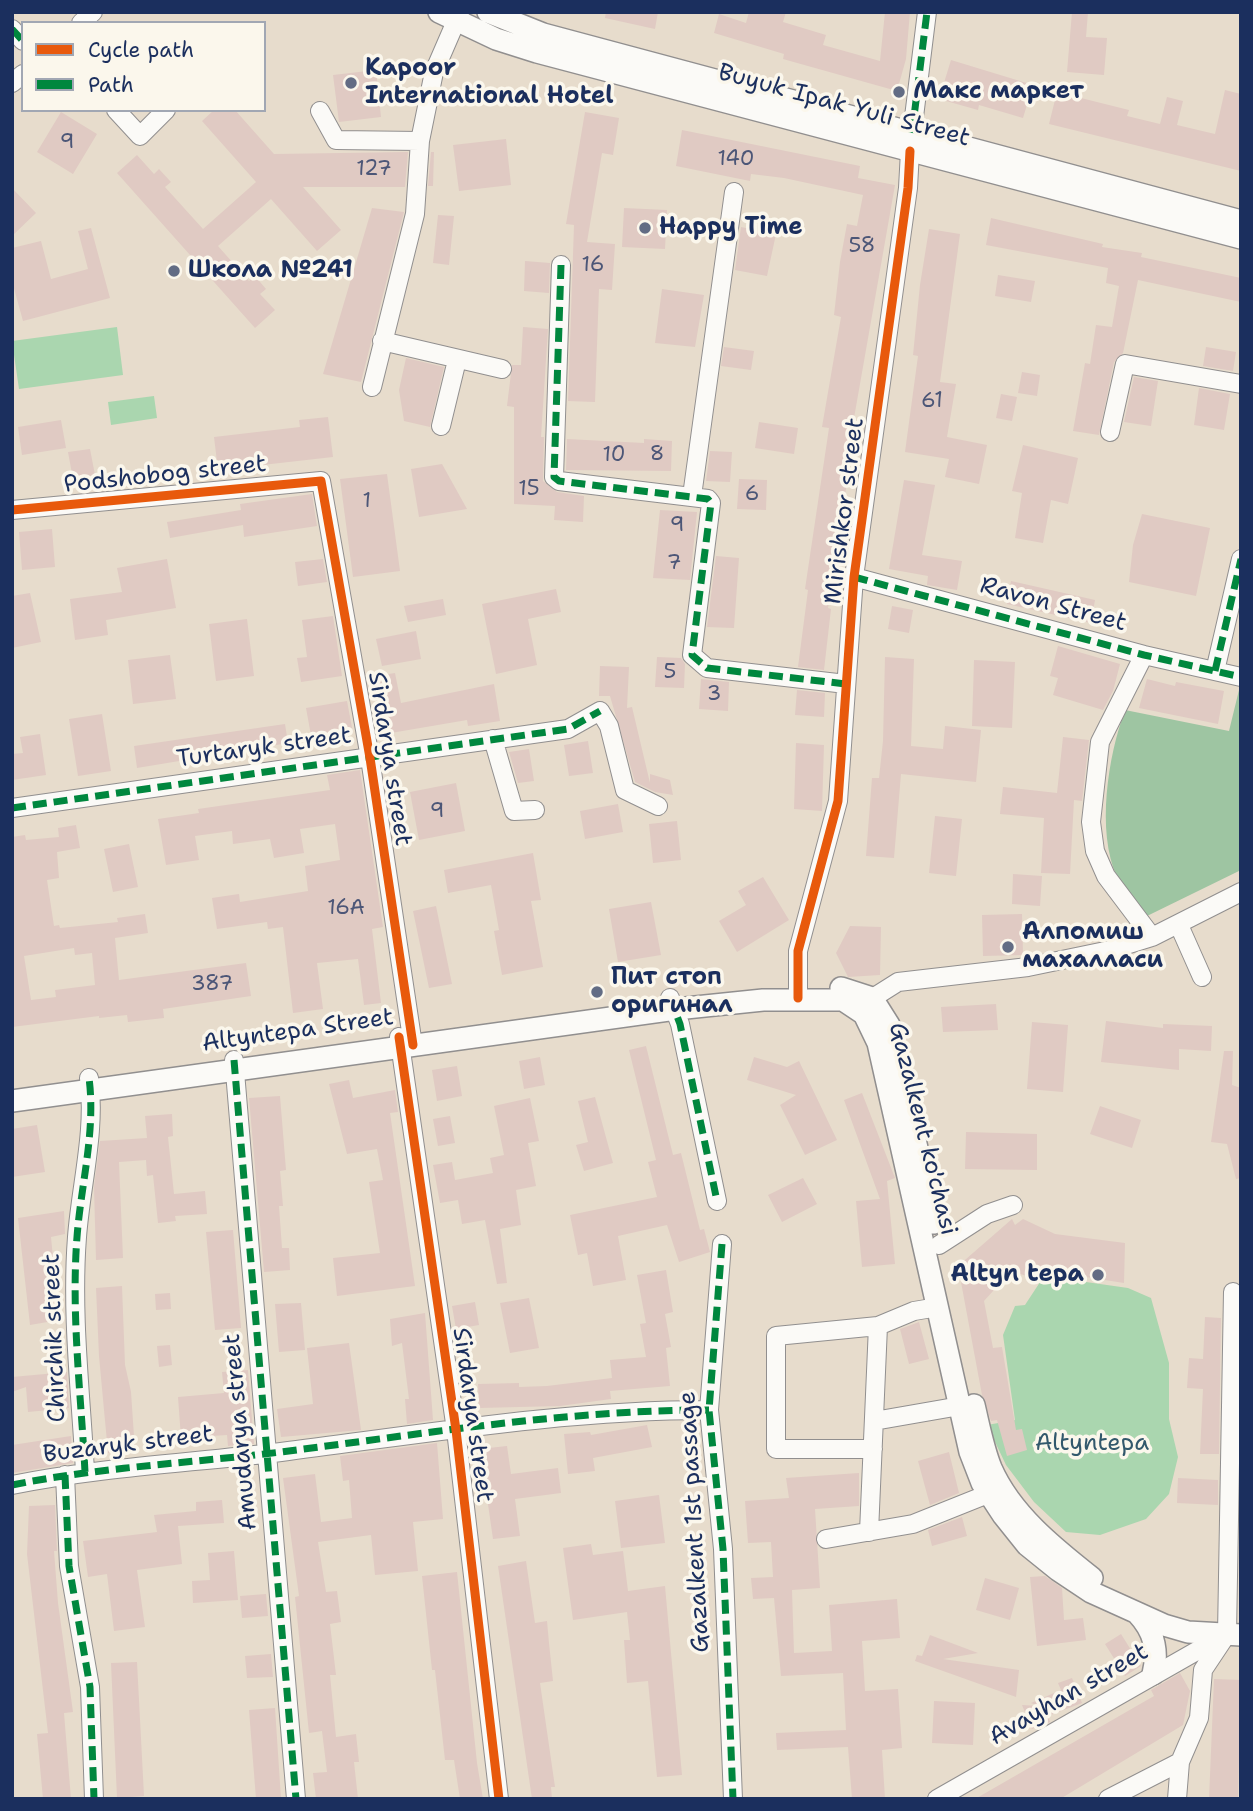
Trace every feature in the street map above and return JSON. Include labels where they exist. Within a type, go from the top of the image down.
[{"type":"main road","name":"Buyuk Ipak Yuli Street","points":[[488,12],[543,34],[1241,238]]},
{"type":"main road","name":"Buyuk Ipak Yuli Street","points":[[451,15],[537,52],[1241,221]]},
{"type":"main road","name":"Altyntepa Street","points":[[12,1089],[90,1084],[673,1003],[840,987],[865,1003]]},
{"type":"main road","name":"Gazalkent ko'chasi","points":[[865,1003],[885,1015],[893,1036],[939,1245],[960,1406],[970,1452],[988,1494],[1018,1535],[1047,1562],[1091,1592],[1175,1629],[1234,1634]]},
{"type":"main road","name":"Gazalkent ko'chasi","points":[[865,1003],[878,1043],[945,1306],[996,1478],[1020,1513],[1040,1533],[1129,1607]]},
{"type":"main road","name":"Altyntepa Street","points":[[12,1101],[90,1084]]},
{"type":"main road","points":[[1129,1607],[1144,1621],[1153,1637],[1156,1655],[1153,1674]]},
{"type":"street","name":"Mirishkor street","points":[[798,993],[798,951],[838,801],[854,577],[908,188],[927,12]]},
{"type":"street","points":[[372,387],[415,214],[420,141],[434,72],[451,15]]},
{"type":"street","points":[[320,111],[336,140],[420,141]]},
{"type":"street","points":[[118,112],[140,136],[164,112]]},
{"type":"street","points":[[692,496],[734,192]]},
{"type":"street","points":[[561,265],[554,477],[559,481],[708,499],[711,503],[691,649],[696,660],[707,668],[846,684]]},
{"type":"street","points":[[382,341],[502,369]]},
{"type":"street","points":[[441,426],[457,360]]},
{"type":"street","points":[[1110,432],[1125,365],[1241,384]]},
{"type":"street","name":"Podshobog street","points":[[12,510],[321,481]]},
{"type":"street","name":"Sirdarya street","points":[[321,481],[370,758],[456,1430],[499,1799]]},
{"type":"street","points":[[1215,671],[1241,559]]},
{"type":"street","name":"Ravon Street","points":[[854,577],[1144,655],[1241,677]]},
{"type":"street","points":[[1144,655],[1100,742],[1091,822],[1095,851],[1105,876],[1152,937]]},
{"type":"street","name":"Turtaryk street","points":[[12,808],[568,729],[600,710],[609,726],[625,790],[658,806]]},
{"type":"street","points":[[493,739],[514,811],[535,810]]},
{"type":"street","points":[[865,1003],[898,982],[1028,967],[1110,950],[1152,937],[1241,892]]},
{"type":"street","points":[[1182,932],[1202,977]]},
{"type":"street","points":[[673,1003],[717,1201]]},
{"type":"street","name":"Amudarya street","points":[[234,1065],[296,1799]]},
{"type":"street","name":"Chirchik street","points":[[85,1472],[75,1296],[77,1236],[92,1111],[90,1084]]},
{"type":"street","points":[[939,1245],[987,1214],[1013,1205]]},
{"type":"street","name":"Gazalkent 1st passage","points":[[722,1244],[709,1410],[723,1549],[733,1799]]},
{"type":"street","points":[[1177,1799],[1180,1762],[1199,1718],[1203,1670],[1234,1634],[1233,1292]]},
{"type":"street","points":[[873,1449],[776,1449],[775,1340],[781,1335],[878,1326],[914,1311],[945,1306]]},
{"type":"street","points":[[869,1532],[878,1326]]},
{"type":"street","points":[[874,1421],[960,1406]]},
{"type":"street","name":"Buzaryk street","points":[[12,1485],[85,1472],[268,1454],[638,1410],[709,1410]]},
{"type":"street","points":[[65,1475],[69,1566],[90,1687],[94,1799]]},
{"type":"street","points":[[826,1539],[913,1524],[988,1494]]},
{"type":"street","name":"Avayhan street","points":[[937,1799],[1153,1674],[1234,1634]]},
{"type":"street","points":[[1108,1799],[1180,1762]]},
{"type":"green space","points":[[117,327],[123,375],[19,389],[12,341]]},
{"type":"green space","points":[[154,396],[157,418],[111,425],[108,402]]},
{"type":"green space","points":[[1239,690],[1241,870],[1147,916],[1117,877],[1107,838],[1109,771],[1125,710],[1229,731]]},
{"type":"green space","name":"Altyntepa","points":[[1044,1276],[1128,1288],[1151,1298],[1169,1363],[1169,1419],[1178,1457],[1169,1494],[1146,1519],[1100,1535],[1066,1532],[1034,1502],[1006,1465],[987,1425],[1015,1420],[1003,1335],[1015,1306],[1025,1305]]},
{"type":"building","points":[[606,12],[658,12],[655,29],[605,18]]},
{"type":"building","points":[[749,12],[786,12],[783,22],[826,35],[823,45],[880,61],[885,12],[910,12],[906,59],[897,91],[783,59],[784,54],[714,33],[719,14],[746,23]]},
{"type":"building","points":[[1072,12],[1088,12],[1086,37],[1107,38],[1104,75],[1067,72]]},
{"type":"building","points":[[951,60],[1033,85],[1023,118],[979,105],[978,110],[939,99]]},
{"type":"building","points":[[376,70],[381,117],[339,122],[333,75]]},
{"type":"building","points":[[1225,90],[1241,94],[1241,171],[1049,124],[1057,92],[1129,110],[1127,116],[1160,124],[1167,97],[1183,101],[1177,125],[1215,134]]},
{"type":"building","points":[[61,112],[97,134],[73,174],[37,152]]},
{"type":"building","points":[[212,112],[237,112],[274,154],[408,152],[405,187],[303,187],[341,230],[317,251],[271,199],[218,246],[249,281],[255,276],[266,289],[260,294],[275,310],[255,328],[117,173],[137,155],[154,174],[159,169],[171,182],[165,187],[203,229],[256,182],[202,121]]},
{"type":"building","points":[[585,112],[619,118],[613,155],[602,153],[587,242],[615,244],[612,290],[599,289],[595,402],[568,401],[574,225],[566,224]]},
{"type":"building","points":[[682,130],[860,166],[858,178],[895,185],[851,435],[854,436],[828,608],[831,609],[824,670],[798,667],[808,590],[805,589],[829,428],[822,427],[841,317],[834,315],[840,262],[847,224],[857,226],[863,195],[784,178],[751,174],[750,181],[676,166]]},
{"type":"building","points":[[506,139],[511,185],[459,191],[453,145]]},
{"type":"building","points":[[431,152],[434,152],[433,186],[428,186]]},
{"type":"building","points":[[12,188],[36,213],[12,236]]},
{"type":"building","points":[[372,208],[404,212],[361,382],[323,374]]},
{"type":"building","name":"Happy Time","points":[[624,208],[667,210],[665,249],[622,247]]},
{"type":"building","points":[[438,215],[454,216],[449,265],[433,263]]},
{"type":"building","points":[[991,218],[1103,244],[1102,247],[1142,253],[1141,257],[1241,278],[1241,302],[1138,280],[1123,353],[1114,362],[1099,435],[1073,431],[1085,363],[1090,364],[1096,325],[1112,327],[1119,286],[1106,283],[1108,268],[986,245]]},
{"type":"building","points":[[741,227],[776,234],[767,276],[735,270]]},
{"type":"building","points":[[91,228],[110,298],[23,321],[12,281],[12,248],[41,241],[51,279],[88,269],[78,231]]},
{"type":"building","points":[[929,229],[960,234],[940,382],[956,384],[947,437],[987,445],[979,484],[945,477],[949,459],[905,452],[918,356],[913,355],[920,285]]},
{"type":"building","points":[[525,261],[550,263],[549,293],[524,291]]},
{"type":"building","points":[[998,275],[1035,281],[1031,302],[995,296]]},
{"type":"building","points":[[662,289],[704,295],[695,347],[655,343]]},
{"type":"building","points":[[523,327],[548,329],[541,437],[544,437],[543,481],[557,492],[584,496],[583,522],[554,520],[555,506],[514,504],[514,407],[507,406],[512,365],[521,365]]},
{"type":"building","points":[[724,347],[754,351],[751,370],[721,366]]},
{"type":"building","points":[[1206,347],[1236,352],[1233,371],[1203,366]]},
{"type":"building","points":[[406,358],[444,367],[430,427],[404,421],[399,390]]},
{"type":"building","points":[[1022,372],[1040,375],[1037,396],[1018,393]]},
{"type":"building","points":[[1134,377],[1158,381],[1151,426],[1124,422]]},
{"type":"building","points":[[1199,388],[1230,394],[1224,430],[1194,425]]},
{"type":"building","points":[[1001,394],[1017,397],[1012,421],[996,418]]},
{"type":"building","points":[[328,417],[333,457],[218,470],[214,437],[300,427],[299,420]]},
{"type":"building","points":[[61,420],[66,448],[22,455],[18,427]]},
{"type":"building","points":[[759,422],[798,428],[794,454],[755,448]]},
{"type":"building","points":[[567,439],[644,443],[644,439],[672,441],[671,471],[566,470]]},
{"type":"building","points":[[1023,445],[1078,458],[1068,504],[1051,500],[1043,543],[1015,538],[1022,493],[1012,491]]},
{"type":"building","points":[[90,449],[95,475],[73,479],[68,452]]},
{"type":"building","points":[[710,451],[732,452],[730,482],[706,481]]},
{"type":"building","points":[[442,464],[467,509],[419,517],[411,469]]},
{"type":"building","points":[[387,474],[400,571],[353,577],[340,479]]},
{"type":"building","points":[[739,479],[767,480],[766,510],[737,509]]},
{"type":"building","points":[[904,480],[935,485],[922,555],[962,561],[957,590],[927,585],[928,576],[889,569]]},
{"type":"building","points":[[312,494],[317,526],[244,537],[243,525],[170,538],[167,522],[241,510],[240,504]]},
{"type":"building","points":[[660,510],[697,512],[690,580],[653,578]]},
{"type":"building","points":[[1142,514],[1210,528],[1196,596],[1129,582],[1133,545]]},
{"type":"building","points":[[52,529],[55,567],[22,570],[19,532]]},
{"type":"building","points":[[716,556],[739,558],[734,628],[707,627]]},
{"type":"building","points":[[167,559],[176,608],[106,620],[108,635],[75,640],[70,599],[122,592],[117,568]]},
{"type":"building","points":[[323,559],[327,582],[298,586],[295,562]]},
{"type":"building","points":[[1011,581],[1095,600],[1091,623],[1007,604]]},
{"type":"building","points":[[556,589],[561,612],[528,619],[537,665],[496,674],[482,604]]},
{"type":"building","points":[[30,593],[41,642],[12,648],[12,596]]},
{"type":"building","points":[[443,599],[446,615],[408,622],[404,606]]},
{"type":"building","points":[[892,606],[913,610],[909,633],[888,629]]},
{"type":"building","points":[[333,616],[342,676],[301,682],[297,658],[307,657],[302,620]]},
{"type":"building","points":[[247,619],[254,676],[216,681],[209,624]]},
{"type":"building","points":[[416,631],[421,659],[382,666],[376,639]]},
{"type":"building","points":[[1058,646],[1120,664],[1113,691],[1103,710],[1053,695],[1058,678],[1050,676]]},
{"type":"building","points":[[170,655],[176,699],[133,704],[128,660]]},
{"type":"building","points":[[657,657],[681,658],[685,664],[684,688],[655,687]]},
{"type":"building","points":[[885,657],[914,659],[911,746],[943,749],[945,726],[981,730],[976,782],[901,774],[894,858],[866,856],[872,778],[879,778],[883,741]]},
{"type":"building","points":[[974,660],[1015,662],[1012,728],[972,726]]},
{"type":"building","points":[[600,666],[629,667],[627,708],[632,707],[650,783],[650,774],[670,780],[673,795],[655,792],[635,782],[610,696],[599,696]]},
{"type":"building","points":[[395,673],[401,703],[494,684],[500,721],[468,726],[467,720],[385,734],[370,677]]},
{"type":"building","points":[[701,679],[729,682],[728,711],[699,709]]},
{"type":"building","points":[[1147,679],[1175,686],[1176,682],[1224,691],[1218,724],[1139,708]]},
{"type":"building","points":[[797,690],[825,693],[824,717],[795,715]]},
{"type":"building","points":[[347,701],[353,733],[312,741],[306,708]]},
{"type":"building","points":[[102,714],[111,771],[78,776],[69,719]]},
{"type":"building","points":[[285,724],[288,743],[137,768],[134,746]]},
{"type":"building","points":[[40,734],[46,775],[12,780],[12,754],[23,753],[20,737]]},
{"type":"building","points":[[1063,737],[1089,740],[1082,801],[1074,800],[1070,874],[1041,873],[1044,818],[1000,814],[1003,787],[1057,793]]},
{"type":"building","points":[[588,741],[593,773],[569,776],[564,745]]},
{"type":"building","points":[[796,743],[824,745],[822,811],[794,809]]},
{"type":"building","points":[[529,749],[534,781],[518,783],[509,752]]},
{"type":"building","points":[[360,770],[383,927],[372,929],[381,1003],[364,1005],[358,959],[317,963],[323,1009],[293,1013],[283,927],[268,929],[267,922],[217,929],[212,898],[239,894],[240,902],[308,891],[305,866],[340,860],[335,824],[300,829],[304,853],[274,858],[270,839],[233,844],[232,831],[195,836],[199,860],[166,865],[158,819],[199,813],[198,809],[330,790],[327,775]]},
{"type":"building","points":[[456,783],[465,831],[419,840],[410,792]]},
{"type":"building","points":[[618,804],[623,832],[585,839],[580,811]]},
{"type":"building","points":[[935,816],[962,819],[956,876],[929,873]]},
{"type":"building","points":[[677,821],[681,860],[653,863],[649,824]]},
{"type":"building","points":[[76,825],[80,848],[57,852],[59,878],[47,880],[54,926],[59,925],[60,928],[118,922],[117,918],[145,914],[148,933],[115,938],[119,980],[246,963],[251,996],[163,1009],[164,1018],[128,1022],[127,1015],[99,1016],[12,1027],[12,837],[25,835],[26,840],[59,837],[58,828]],"holes":[[[74,948],[75,955],[92,953],[95,985],[55,990],[56,997],[31,1000],[24,956]]]},
{"type":"building","points":[[129,844],[138,887],[113,892],[104,849]]},
{"type":"building","points":[[533,853],[541,900],[531,901],[543,967],[502,975],[494,931],[499,930],[491,885],[448,893],[444,870]]},
{"type":"building","points":[[1013,874],[1042,876],[1040,906],[1012,904]]},
{"type":"building","points":[[763,877],[789,920],[737,952],[719,921],[746,905],[738,891]]},
{"type":"building","points":[[651,902],[661,955],[618,962],[609,909]]},
{"type":"building","points":[[436,906],[452,984],[429,988],[413,911]]},
{"type":"building","points":[[1022,914],[1023,955],[983,956],[982,915]]},
{"type":"building","points":[[850,926],[881,927],[880,975],[848,977],[836,953]]},
{"type":"building","points":[[996,1004],[998,1030],[943,1032],[941,1007]]},
{"type":"building","points":[[1106,1021],[1163,1028],[1163,1024],[1212,1026],[1211,1051],[1179,1049],[1179,1070],[1101,1062]]},
{"type":"building","points":[[1032,1022],[1068,1025],[1063,1092],[1027,1089]]},
{"type":"building","points":[[646,1046],[673,1155],[681,1153],[700,1230],[704,1229],[710,1252],[679,1262],[667,1225],[618,1236],[626,1280],[593,1286],[587,1253],[578,1255],[570,1215],[657,1197],[648,1162],[656,1160],[629,1050]]},
{"type":"building","points":[[1224,1051],[1233,1051],[1232,1085],[1241,1088],[1241,1178],[1236,1179],[1227,1144],[1211,1142]]},
{"type":"building","points":[[540,1057],[545,1085],[524,1089],[519,1061]]},
{"type":"building","points":[[754,1057],[787,1067],[799,1061],[837,1140],[805,1155],[780,1105],[796,1095],[747,1080]]},
{"type":"building","points":[[457,1066],[462,1096],[437,1101],[432,1070]]},
{"type":"building","points":[[349,1080],[353,1098],[395,1090],[398,1112],[390,1113],[415,1286],[337,1296],[333,1258],[380,1253],[369,1182],[383,1180],[377,1149],[347,1154],[329,1084]]},
{"type":"building","points":[[862,1093],[895,1178],[887,1181],[895,1264],[862,1267],[856,1201],[880,1199],[844,1100]]},
{"type":"building","points":[[280,1096],[286,1170],[280,1171],[283,1206],[279,1206],[282,1248],[289,1248],[290,1270],[264,1272],[249,1098]]},
{"type":"building","points":[[595,1097],[613,1163],[584,1171],[576,1145],[588,1142],[578,1101]]},
{"type":"building","points":[[530,1098],[539,1141],[528,1143],[536,1186],[516,1190],[521,1225],[500,1229],[507,1283],[497,1284],[485,1220],[462,1224],[458,1200],[440,1203],[433,1165],[452,1162],[455,1180],[493,1173],[490,1158],[504,1155],[494,1106]]},
{"type":"building","points":[[1100,1106],[1141,1120],[1132,1148],[1090,1134]]},
{"type":"building","points":[[172,1114],[173,1136],[168,1137],[174,1194],[205,1191],[207,1214],[175,1216],[176,1221],[158,1223],[153,1175],[147,1176],[146,1160],[119,1162],[123,1258],[96,1260],[94,1187],[100,1141],[147,1138],[145,1116]]},
{"type":"building","points":[[450,1116],[455,1143],[438,1146],[433,1119]]},
{"type":"building","points":[[37,1125],[45,1172],[12,1177],[12,1129]]},
{"type":"building","points":[[966,1132],[1037,1134],[1037,1170],[965,1169]]},
{"type":"building","points":[[803,1178],[817,1204],[782,1222],[768,1195]]},
{"type":"building","points":[[64,1211],[65,1234],[51,1237],[59,1320],[30,1325],[18,1218]]},
{"type":"building","name":"Altyn tepa","points":[[1012,1219],[1015,1225],[1023,1219],[1055,1234],[1125,1243],[1124,1283],[1041,1270],[1036,1279],[1011,1271],[984,1301],[993,1348],[1002,1347],[1016,1430],[1022,1429],[1027,1450],[1007,1456],[997,1420],[991,1421],[982,1395],[958,1266]]},
{"type":"building","points":[[233,1230],[241,1328],[215,1330],[206,1232]]},
{"type":"building","points":[[666,1270],[673,1312],[665,1314],[671,1347],[666,1348],[670,1386],[610,1391],[611,1399],[560,1406],[479,1408],[478,1384],[519,1383],[519,1387],[547,1386],[612,1378],[610,1360],[646,1357],[640,1324],[646,1323],[637,1275]]},
{"type":"building","points":[[122,1286],[125,1365],[131,1392],[135,1451],[108,1453],[96,1288]]},
{"type":"building","points":[[170,1293],[171,1309],[156,1310],[155,1294]]},
{"type":"building","points":[[529,1298],[539,1348],[510,1353],[500,1303]]},
{"type":"building","points":[[475,1302],[479,1325],[456,1329],[452,1306]]},
{"type":"building","points":[[301,1303],[305,1350],[279,1352],[275,1304]]},
{"type":"building","points":[[425,1313],[433,1420],[407,1424],[405,1399],[409,1399],[402,1343],[392,1346],[390,1319]]},
{"type":"building","points":[[1205,1317],[1221,1318],[1219,1454],[1200,1454],[1203,1389],[1187,1388],[1189,1358],[1203,1359]]},
{"type":"building","points":[[919,1322],[929,1359],[909,1364],[900,1329]]},
{"type":"building","points":[[349,1343],[361,1430],[281,1437],[277,1409],[313,1404],[307,1348]]},
{"type":"building","points":[[170,1345],[172,1365],[159,1367],[157,1346]]},
{"type":"building","points":[[248,1370],[254,1444],[228,1446],[227,1435],[181,1438],[178,1397],[224,1393],[222,1372]]},
{"type":"building","points":[[67,1372],[69,1408],[28,1412],[26,1387],[12,1392],[12,1377]]},
{"type":"building","points":[[647,1425],[652,1447],[593,1458],[595,1471],[568,1474],[564,1434],[590,1432],[591,1435]]},
{"type":"building","points":[[71,1436],[73,1463],[12,1473],[12,1445]]},
{"type":"building","points":[[437,1443],[443,1519],[413,1522],[418,1571],[375,1575],[371,1535],[318,1542],[326,1592],[337,1591],[341,1622],[330,1624],[336,1675],[330,1675],[336,1737],[356,1734],[359,1762],[354,1762],[358,1799],[316,1799],[313,1773],[327,1772],[322,1731],[309,1733],[295,1597],[299,1596],[283,1478],[315,1474],[321,1522],[352,1518],[349,1480],[343,1481],[340,1456]]},
{"type":"building","points":[[507,1446],[511,1474],[558,1468],[561,1493],[515,1499],[520,1536],[493,1539],[480,1449]]},
{"type":"building","points":[[949,1452],[959,1493],[930,1505],[918,1461]]},
{"type":"building","points":[[859,1473],[859,1506],[815,1509],[820,1588],[792,1590],[794,1653],[832,1651],[829,1605],[897,1599],[900,1638],[862,1641],[865,1691],[898,1689],[902,1748],[882,1750],[885,1799],[852,1799],[848,1747],[777,1750],[776,1733],[846,1730],[843,1673],[781,1676],[774,1598],[753,1599],[751,1578],[773,1577],[771,1542],[748,1543],[745,1501],[789,1498],[786,1478]]},
{"type":"building","points":[[1178,1478],[1218,1480],[1218,1505],[1177,1503]]},
{"type":"building","points":[[659,1495],[665,1543],[621,1548],[615,1501]]},
{"type":"building","points":[[222,1500],[224,1523],[178,1526],[182,1564],[137,1570],[145,1627],[114,1631],[107,1574],[88,1577],[83,1541],[157,1532],[154,1515],[196,1511],[196,1502]]},
{"type":"building","points":[[55,1505],[57,1551],[54,1551],[58,1603],[73,1712],[64,1713],[71,1799],[43,1799],[37,1734],[48,1733],[27,1554],[29,1506]]},
{"type":"building","points":[[962,1517],[967,1536],[932,1546],[928,1530]]},
{"type":"building","points":[[591,1544],[593,1555],[623,1551],[628,1591],[665,1586],[682,1775],[657,1777],[648,1681],[627,1683],[624,1640],[630,1640],[627,1612],[573,1620],[563,1548]]},
{"type":"building","points":[[234,1551],[238,1600],[193,1603],[192,1581],[210,1580],[208,1553]]},
{"type":"building","points":[[526,1561],[535,1623],[547,1621],[553,1681],[540,1683],[555,1787],[551,1787],[552,1799],[532,1799],[498,1566]]},
{"type":"building","points":[[457,1572],[483,1799],[460,1799],[454,1760],[445,1760],[435,1670],[432,1670],[422,1576]]},
{"type":"building","points":[[1045,1576],[1062,1588],[1064,1620],[1083,1618],[1086,1640],[1037,1646],[1030,1577]]},
{"type":"building","points":[[985,1578],[1019,1588],[1010,1620],[976,1610]]},
{"type":"building","points":[[266,1594],[268,1616],[242,1618],[240,1596]]},
{"type":"building","points":[[1121,1634],[1141,1666],[1125,1676],[1105,1644]]},
{"type":"building","points":[[930,1635],[978,1653],[943,1659],[1019,1670],[1016,1697],[915,1661],[917,1655],[922,1656]]},
{"type":"building","points":[[271,1654],[273,1677],[247,1678],[245,1656]]},
{"type":"building","points":[[137,1662],[144,1796],[117,1798],[111,1663]]},
{"type":"building","points":[[1180,1673],[1190,1691],[1183,1725],[1060,1799],[975,1799],[1154,1696],[1151,1690]]},
{"type":"building","points":[[1072,1678],[1082,1703],[1048,1716],[1050,1722],[1032,1729],[1022,1705],[1039,1706],[1031,1703],[1061,1690],[1058,1683]]},
{"type":"building","points":[[1214,1679],[1241,1680],[1238,1799],[1209,1799]]},
{"type":"building","points":[[934,1701],[975,1703],[973,1745],[932,1743]]},
{"type":"building","points":[[275,1708],[281,1799],[256,1799],[249,1710]]},
{"type":"marked path","points":[[912,133],[927,12]]},
{"type":"marked path","points":[[12,29],[21,39]]},
{"type":"marked path","points":[[561,265],[554,477],[559,481],[708,499],[711,503],[692,655],[707,668],[846,684]]},
{"type":"marked path","points":[[1215,671],[1241,559]]},
{"type":"marked path","points":[[854,577],[1144,655],[1241,677]]},
{"type":"marked path","points":[[12,808],[568,729],[600,711]]},
{"type":"marked path","points":[[670,998],[680,1024],[717,1201]]},
{"type":"marked path","points":[[234,1060],[296,1799]]},
{"type":"marked path","points":[[85,1472],[77,1354],[75,1266],[91,1118],[89,1078]]},
{"type":"marked path","points":[[722,1244],[709,1410],[723,1549],[733,1799]]},
{"type":"marked path","points":[[12,1485],[112,1470],[281,1452],[495,1424],[602,1414],[709,1410]]},
{"type":"marked path","points":[[65,1475],[69,1566],[90,1687],[94,1799]]},
{"type":"cycle path","points":[[798,998],[798,951],[838,801],[854,577],[908,188],[910,151]]},
{"type":"cycle path","points":[[12,510],[321,481],[370,758],[413,1045]]},
{"type":"cycle path","points":[[399,1037],[456,1430],[499,1799]]},
{"type":"place","name":"Kapoor International Hotel","points":[[351,83]]},
{"type":"place","name":"Макс маркет","points":[[899,92]]},
{"type":"place","name":"Happy Time","points":[[645,228]]},
{"type":"place","name":"Школа №241","points":[[174,271]]},
{"type":"place","name":"Алпомиш махалласи","points":[[1008,947]]},
{"type":"place","name":"Пит стоп оригинал","points":[[597,992]]},
{"type":"place","name":"Altyn tepa","points":[[1098,1275]]}]
